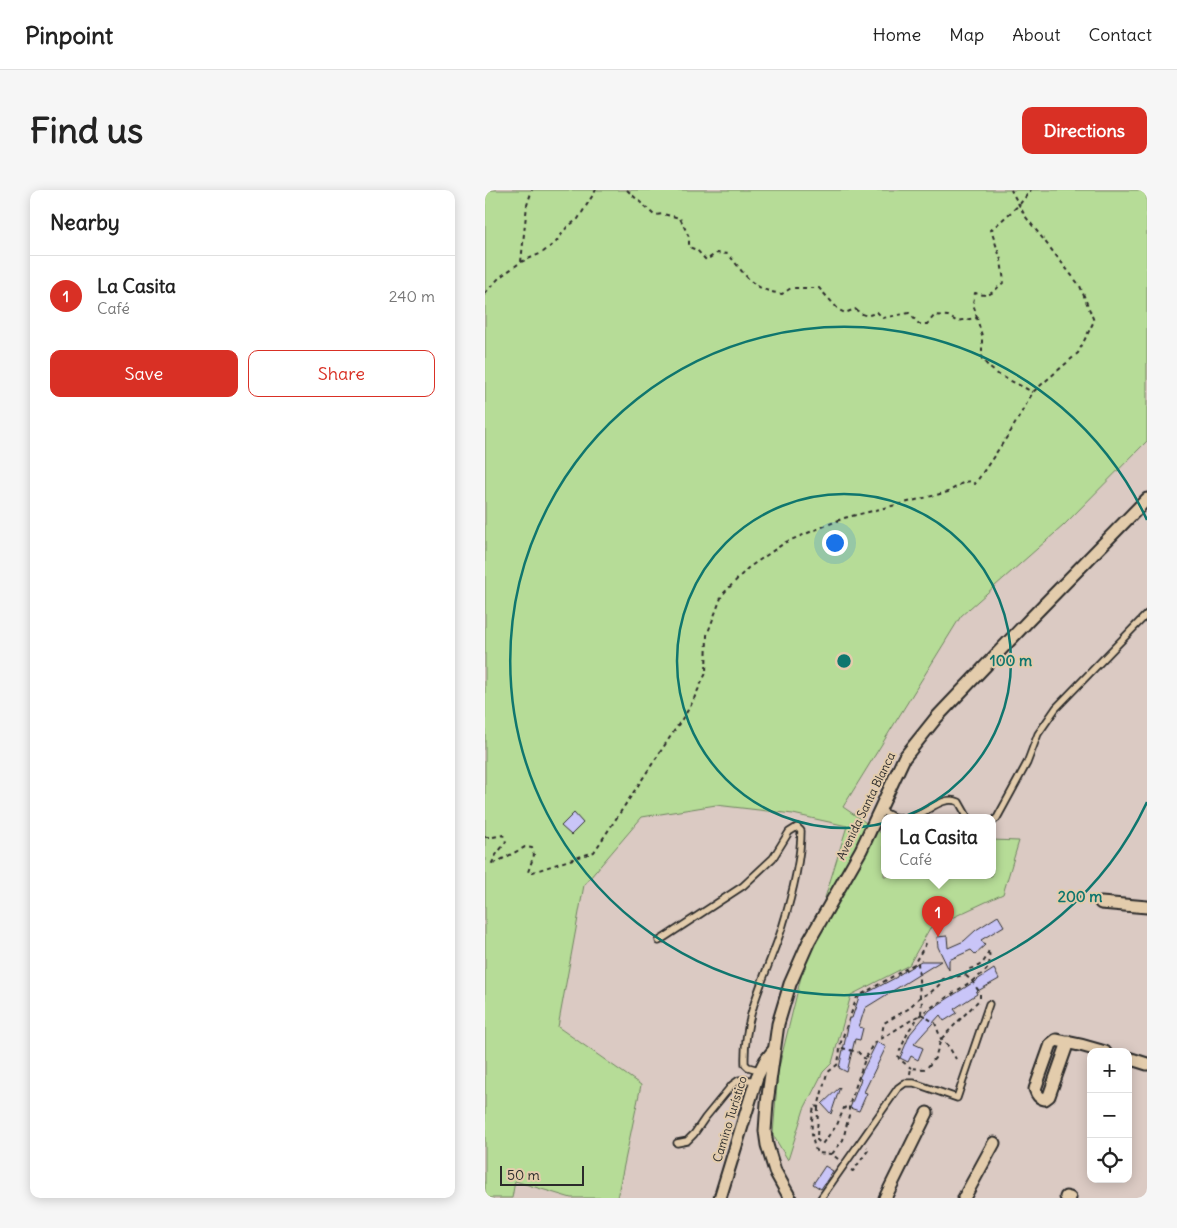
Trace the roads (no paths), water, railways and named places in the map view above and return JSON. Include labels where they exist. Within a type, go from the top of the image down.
[{"type":"street","name":"Avenida Santa Blanca","points":[[790,1198],[775,1171],[765,1131],[773,1051],[778,1024],[790,984],[809,941],[861,850],[904,758],[936,718],[1147,499]]},
{"type":"street","points":[[1101,903],[1147,907]]},
{"type":"street","points":[[1068,1042],[1049,1096],[1045,1099],[1041,1098],[1037,1095],[1035,1089],[1051,1044],[1056,1040],[1068,1042],[1090,1048]]},
{"type":"street","name":"Camino Turístico","points":[[720,1198],[757,1075],[773,1051]]},
{"type":"street","points":[[1132,1059],[1147,1064]]},
{"type":"street","points":[[885,1198],[927,1113]]},
{"type":"street","points":[[964,1198],[993,1143]]},
{"type":"lane","points":[[996,819],[1027,763],[1038,734],[1056,708],[1147,614]]},
{"type":"lane","points":[[922,814],[937,804],[949,800],[959,802],[966,814]]},
{"type":"lane","points":[[880,810],[887,814]]},
{"type":"lane","points":[[659,941],[743,886],[773,858],[789,832],[797,827],[801,831],[796,872],[782,928],[752,1006],[747,1026],[745,1064],[757,1075]]},
{"type":"lane","points":[[821,1198],[897,1088],[905,1083],[909,1083],[957,1098],[989,1004]]},
{"type":"lane","points":[[677,1143],[687,1141],[694,1134],[732,1085],[739,1080],[757,1075]]},
{"type":"place","name":"La Casita","points":[[938,937]]}]
